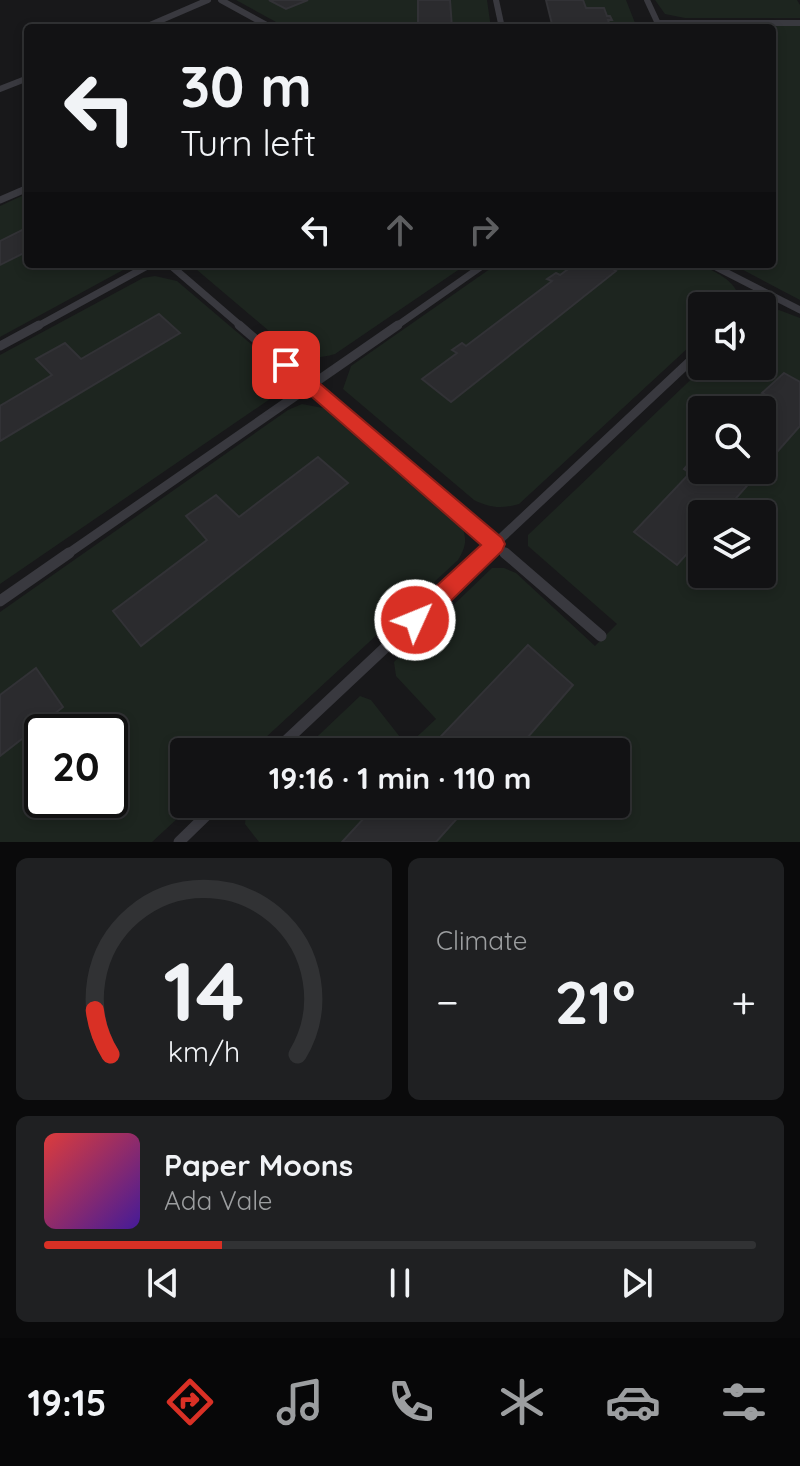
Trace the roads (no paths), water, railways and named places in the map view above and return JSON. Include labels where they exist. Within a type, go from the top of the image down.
[{"type":"lane","points":[[152,24],[208,0]]},
{"type":"lane","points":[[221,0],[265,24]]},
{"type":"lane","points":[[496,0],[501,24]]},
{"type":"lane","points":[[647,0],[659,24]]},
{"type":"lane","points":[[753,24],[800,23]]},
{"type":"lane","points":[[0,89],[24,80]]},
{"type":"lane","points":[[0,200],[24,190]]},
{"type":"lane","points":[[0,346],[144,268]]},
{"type":"lane","points":[[174,268],[601,636]]},
{"type":"lane","points":[[0,601],[479,268]]},
{"type":"lane","points":[[717,268],[762,292]]},
{"type":"lane","points":[[776,299],[800,310]]},
{"type":"lane","points":[[289,738],[688,363]]},
{"type":"lane","points":[[179,842],[204,818]]}]
